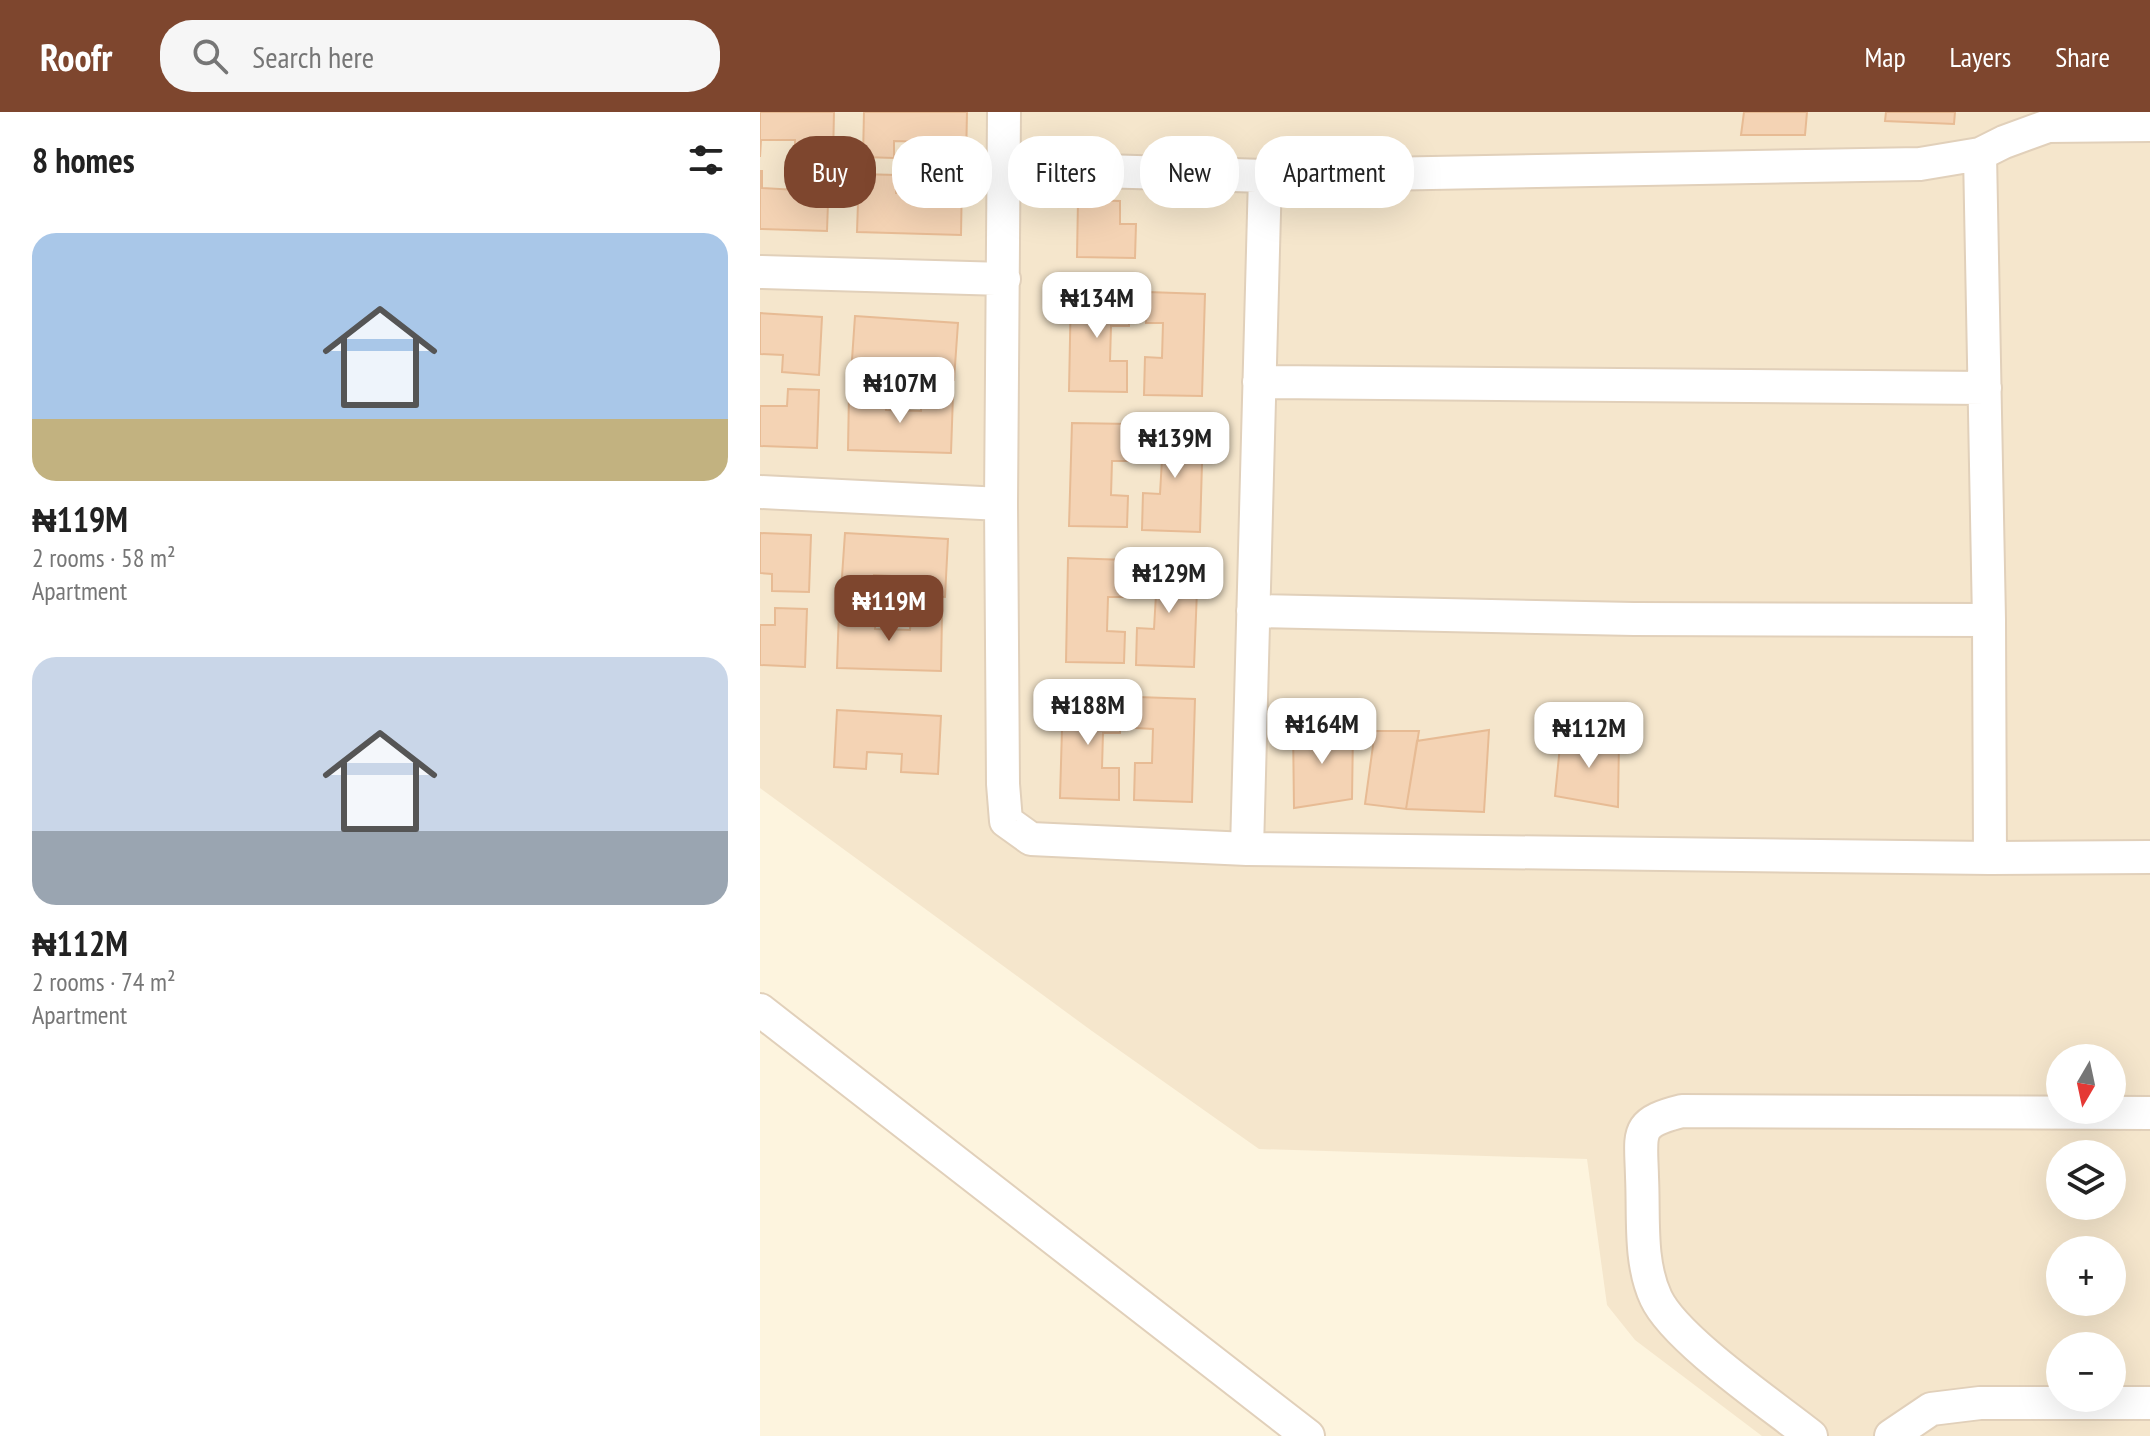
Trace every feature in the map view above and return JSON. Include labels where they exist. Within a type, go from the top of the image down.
[{"type":"street","points":[[1004,112],[1001,504],[1003,784],[1006,821],[1031,839],[1247,849],[1990,858],[2150,857]]},
{"type":"street","points":[[1414,173],[1920,164],[1980,154],[2048,126],[2150,125]]},
{"type":"street","points":[[1980,154],[1990,858]]},
{"type":"street","points":[[1004,168],[1255,176]]},
{"type":"street","points":[[1247,849],[1264,208]]},
{"type":"street","points":[[760,272],[1004,279]]},
{"type":"street","points":[[1259,382],[1985,388]]},
{"type":"street","points":[[760,492],[1001,504]]},
{"type":"street","points":[[1253,611],[1634,619],[1989,620]]},
{"type":"street","points":[[760,1010],[1308,1436]]},
{"type":"street","points":[[1811,1436],[1687,1337],[1656,1299],[1645,1259],[1641,1135],[1654,1118],[1682,1111],[2150,1113]]},
{"type":"street","points":[[1891,1436],[1931,1409],[1980,1403],[2150,1403]]},
{"type":"shaded area","points":[[760,112],[2150,112],[2150,1436],[1762,1436],[1635,1340],[1607,1305],[1587,1159],[1259,1149],[760,788]]},
{"type":"building","points":[[760,112],[834,112],[833,136],[784,136],[784,140],[761,140],[760,157]]},
{"type":"building","points":[[864,112],[967,112],[966,136],[892,136],[892,158],[876,157],[876,136],[863,136]]},
{"type":"building","points":[[1744,112],[1807,112],[1805,135],[1741,135]]},
{"type":"building","points":[[1886,112],[1955,112],[1954,124],[1885,121]]},
{"type":"building","points":[[760,171],[762,188],[784,189],[784,208],[828,208],[827,231],[760,229]]},
{"type":"building","points":[[876,174],[892,175],[892,208],[961,208],[961,235],[857,232],[858,208],[876,208]]},
{"type":"building","points":[[1078,208],[1120,208],[1120,224],[1136,224],[1135,258],[1077,257]]},
{"type":"building","points":[[1071,288],[1129,290],[1129,326],[1111,326],[1110,361],[1127,361],[1127,392],[1069,391]]},
{"type":"building","points":[[1147,292],[1205,294],[1202,396],[1144,395],[1145,357],[1162,358],[1163,323],[1146,323]]},
{"type":"building","points":[[760,313],[822,317],[819,375],[782,372],[783,355],[760,354]]},
{"type":"building","points":[[855,316],[958,323],[954,380],[917,378],[918,361],[883,359],[883,376],[851,374]]},
{"type":"building","points":[[788,389],[819,390],[817,448],[760,446],[760,406],[787,406]]},
{"type":"building","points":[[849,392],[886,393],[886,410],[921,411],[921,394],[953,395],[951,453],[848,450]]},
{"type":"building","points":[[1072,423],[1130,424],[1129,461],[1112,461],[1111,495],[1128,496],[1127,527],[1069,526]]},
{"type":"building","points":[[1145,427],[1203,429],[1200,532],[1142,530],[1143,493],[1160,494],[1162,459],[1144,459]]},
{"type":"building","points":[[760,533],[811,535],[809,592],[772,591],[772,574],[760,573]]},
{"type":"building","points":[[845,533],[948,539],[945,597],[908,595],[909,577],[874,575],[873,592],[841,591]]},
{"type":"building","points":[[1068,558],[1127,560],[1126,597],[1108,597],[1107,631],[1125,632],[1124,663],[1066,662]]},
{"type":"building","points":[[1140,562],[1198,564],[1194,667],[1136,665],[1137,628],[1154,629],[1156,594],[1139,593]]},
{"type":"building","points":[[775,608],[807,609],[805,667],[760,665],[760,625],[775,625]]},
{"type":"building","points":[[839,610],[876,611],[875,629],[910,630],[911,612],[942,614],[941,671],[837,668]]},
{"type":"building","points":[[1063,695],[1121,697],[1120,733],[1103,733],[1102,768],[1119,768],[1119,800],[1060,798]]},
{"type":"building","points":[[1137,697],[1195,699],[1192,802],[1134,800],[1135,763],[1152,763],[1153,729],[1136,728]]},
{"type":"building","points":[[837,710],[941,716],[938,774],[901,772],[902,754],[867,752],[866,769],[834,767]]},
{"type":"building","points":[[1293,727],[1353,731],[1352,799],[1294,808]]},
{"type":"building","points":[[1489,730],[1484,812],[1406,809],[1417,741]]},
{"type":"building","points":[[1375,731],[1419,731],[1406,809],[1365,804]]},
{"type":"building","points":[[1561,736],[1619,740],[1618,807],[1555,796]]}]
